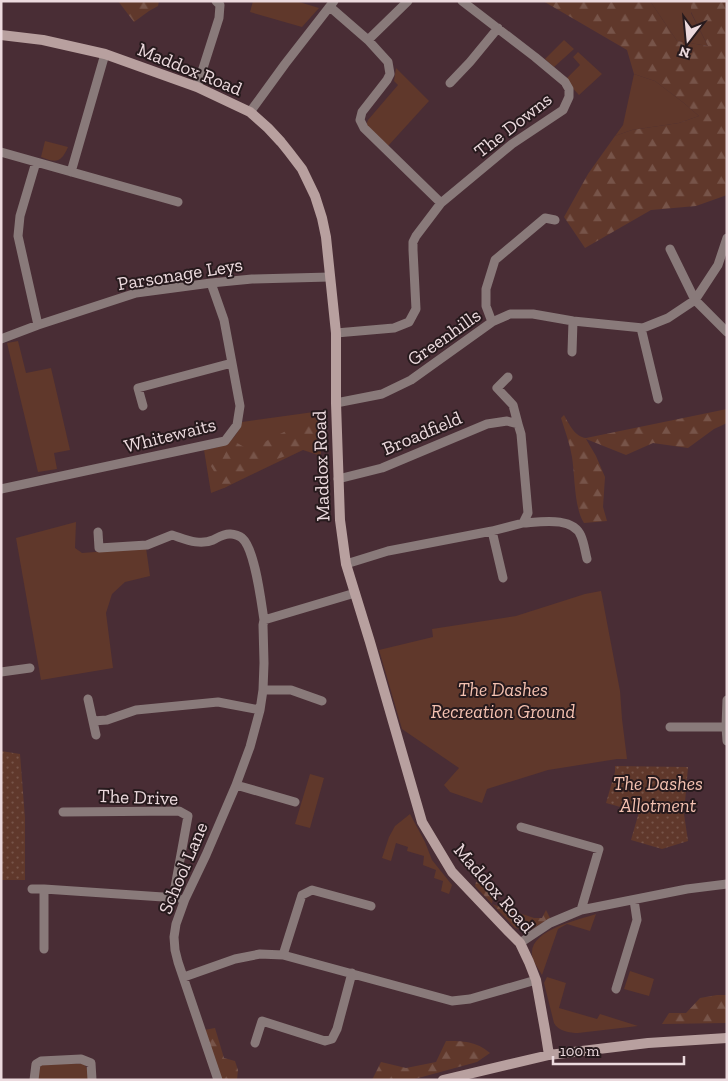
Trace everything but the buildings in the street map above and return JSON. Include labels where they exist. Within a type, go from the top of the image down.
[{"type":"street","points":[[197,87],[219,18],[220,6],[216,1]]},
{"type":"street","points":[[368,40],[408,1]]},
{"type":"street","name":"The Downs","points":[[336,333],[394,328],[409,322],[416,309],[413,242],[421,228],[442,203],[512,144],[563,110],[570,96],[569,89],[564,82],[462,1]]},
{"type":"street","points":[[250,112],[332,4],[388,62],[390,74],[387,80],[362,112],[360,120],[364,128],[442,203]]},
{"type":"street","points":[[450,83],[498,28]]},
{"type":"street","name":"Maddox Road","points":[[1,35],[43,40],[104,54],[197,87],[250,112],[268,128],[302,170],[315,196],[326,237],[336,333],[338,479],[340,520],[346,564],[422,822],[452,872],[520,943],[536,980],[548,1055]]},
{"type":"street","points":[[71,172],[104,54]]},
{"type":"street","points":[[1,152],[178,202]]},
{"type":"street","points":[[36,162],[20,216],[18,236],[38,325]]},
{"type":"street","points":[[492,322],[486,306],[486,289],[496,260],[545,218],[555,220]]},
{"type":"street","name":"Greenhills","points":[[336,403],[382,394],[411,380],[492,322],[510,314],[533,314],[573,321],[641,328],[668,318],[696,300],[718,265],[727,238]]},
{"type":"street","points":[[670,249],[696,300],[727,332]]},
{"type":"street","name":"Parsonage Leys","points":[[4,338],[38,325],[136,294],[211,282],[268,278],[330,277]]},
{"type":"street","name":"Whitewaits","points":[[1,489],[225,441],[237,425],[240,406],[224,320],[211,282]]},
{"type":"street","points":[[572,352],[573,321]]},
{"type":"street","points":[[641,328],[658,399]]},
{"type":"street","name":"Whitewaits","points":[[143,406],[138,388],[232,363]]},
{"type":"street","points":[[508,377],[497,388],[513,405],[520,434],[528,513],[523,523]]},
{"type":"street","name":"Broadfield","points":[[338,479],[382,468],[487,424],[507,421],[518,424]]},
{"type":"street","points":[[346,564],[388,551],[492,531],[523,523],[557,521],[573,526],[581,534],[587,559]]},
{"type":"street","points":[[492,531],[503,578]]},
{"type":"street","name":"School Lane","points":[[98,532],[99,548],[147,544],[172,535],[201,542],[212,541],[222,535],[232,534],[241,537],[253,558],[264,620],[263,690],[260,710],[250,747],[236,785],[185,898],[176,924],[174,937],[175,950],[218,1080]]},
{"type":"street","points":[[264,620],[356,593]]},
{"type":"street","points":[[1,672],[30,668]]},
{"type":"street","points":[[263,690],[291,690],[322,702]]},
{"type":"street","points":[[88,699],[96,735]]},
{"type":"street","points":[[727,700],[727,741]]},
{"type":"street","points":[[93,721],[107,720],[136,710],[218,702],[260,710]]},
{"type":"street","points":[[670,728],[726,727]]},
{"type":"street","points":[[236,785],[296,802]]},
{"type":"street","name":"The Drive","points":[[63,812],[179,811],[188,816],[173,898]]},
{"type":"street","points":[[521,826],[599,849],[581,910]]},
{"type":"street","points":[[520,943],[550,923],[581,910],[687,889],[727,884]]},
{"type":"street","points":[[32,888],[185,898]]},
{"type":"street","points":[[44,889],[44,949]]},
{"type":"street","points":[[283,955],[302,895],[312,890],[372,906]]},
{"type":"street","points":[[616,989],[637,920],[634,900]]},
{"type":"street","points":[[184,977],[235,959],[260,954],[283,955],[452,1001],[470,999],[536,980]]},
{"type":"street","points":[[255,1043],[262,1021],[325,1041],[332,1039],[337,1029],[352,973]]},
{"type":"street","points":[[443,1080],[548,1055],[648,1043],[727,1038]]},
{"type":"street","points":[[34,1080],[36,1064],[41,1061],[82,1059],[91,1063],[92,1080]]},
{"type":"green space","points":[[118,1],[159,1],[158,6],[134,22]]},
{"type":"green space","points":[[253,1],[296,1],[319,8],[302,27],[250,12]]},
{"type":"green space","points":[[543,1],[650,1],[677,41],[708,46],[691,12],[691,1],[727,1],[727,195],[696,206],[651,210],[585,248],[564,217],[588,174],[615,136],[632,130],[679,123],[699,116],[655,81],[634,74],[627,50]]},
{"type":"green space","points":[[650,1],[691,1],[691,13],[708,46],[677,41]]},
{"type":"green space","points":[[564,40],[574,49],[554,67],[545,59]]},
{"type":"green space","points":[[578,52],[602,74],[579,95],[565,80],[580,65],[573,57]]},
{"type":"green space","points":[[396,68],[429,101],[388,146],[366,125],[368,120],[398,85],[394,81]]},
{"type":"green space","points":[[634,74],[655,81],[699,116],[679,123],[632,130],[615,136],[623,125]]},
{"type":"green space","points":[[45,141],[68,147],[60,159],[54,161],[41,157]]},
{"type":"green space","points":[[18,341],[26,373],[51,368],[70,450],[54,453],[57,469],[38,472],[7,343]]},
{"type":"green space","points":[[727,409],[727,423],[714,429],[688,448],[653,443],[626,455],[586,439],[605,477],[603,507],[607,521],[584,523],[578,509],[571,452],[561,418],[564,415],[576,433],[586,438]]},
{"type":"green space","points":[[321,411],[321,456],[303,450],[211,493],[204,450],[228,442],[236,434],[242,422]]},
{"type":"green space","points":[[302,423],[318,429],[315,445],[272,461],[224,488],[209,463],[221,467],[222,460],[232,440],[251,451]]},
{"type":"green space","points":[[76,522],[75,548],[82,553],[146,548],[150,576],[125,582],[112,594],[106,613],[113,668],[41,680],[16,538]]},
{"type":"green space","name":"The Dashes Recreation Ground","points":[[601,591],[620,691],[627,759],[548,770],[487,789],[482,803],[450,792],[444,785],[459,768],[402,729],[379,650],[433,637],[432,629],[516,616],[585,594]]},
{"type":"green space","points":[[1,751],[20,754],[25,818],[25,880],[1,880]]},
{"type":"green space","name":"The Dashes Allotment","points":[[615,766],[688,767],[684,814],[688,841],[662,849],[631,840],[639,812],[606,803]]},
{"type":"green space","points":[[310,774],[324,778],[310,828],[295,824]]},
{"type":"green space","points":[[410,814],[432,860],[452,885],[449,894],[441,891],[443,881],[434,878],[436,870],[423,865],[424,856],[407,851],[408,847],[396,843],[391,861],[382,858],[395,826]]},
{"type":"green space","points":[[476,882],[495,886],[492,904],[475,886]]},
{"type":"green space","points":[[492,904],[534,918],[542,918],[546,910],[550,918],[532,929],[515,928]]},
{"type":"green space","points":[[596,914],[590,931],[567,924],[558,929],[542,975],[532,957],[533,946],[539,938],[556,927]]},
{"type":"green space","points":[[630,971],[654,979],[649,996],[624,989]]},
{"type":"green space","points":[[547,977],[566,983],[559,1008],[597,1019],[600,1014],[638,1026],[578,1033],[561,1030],[554,1023],[544,983]]},
{"type":"green space","points":[[727,995],[727,1023],[662,1024],[669,1013],[686,1013],[700,998]]},
{"type":"green space","points":[[215,1028],[224,1058],[235,1061],[238,1070],[237,1080],[220,1080],[204,1030]]},
{"type":"green space","points":[[446,1041],[474,1044],[490,1053],[477,1062],[411,1080],[372,1080],[381,1062],[406,1068],[436,1062]]},
{"type":"green space","points":[[45,1062],[84,1064],[88,1070],[89,1080],[37,1080],[40,1067]]}]
